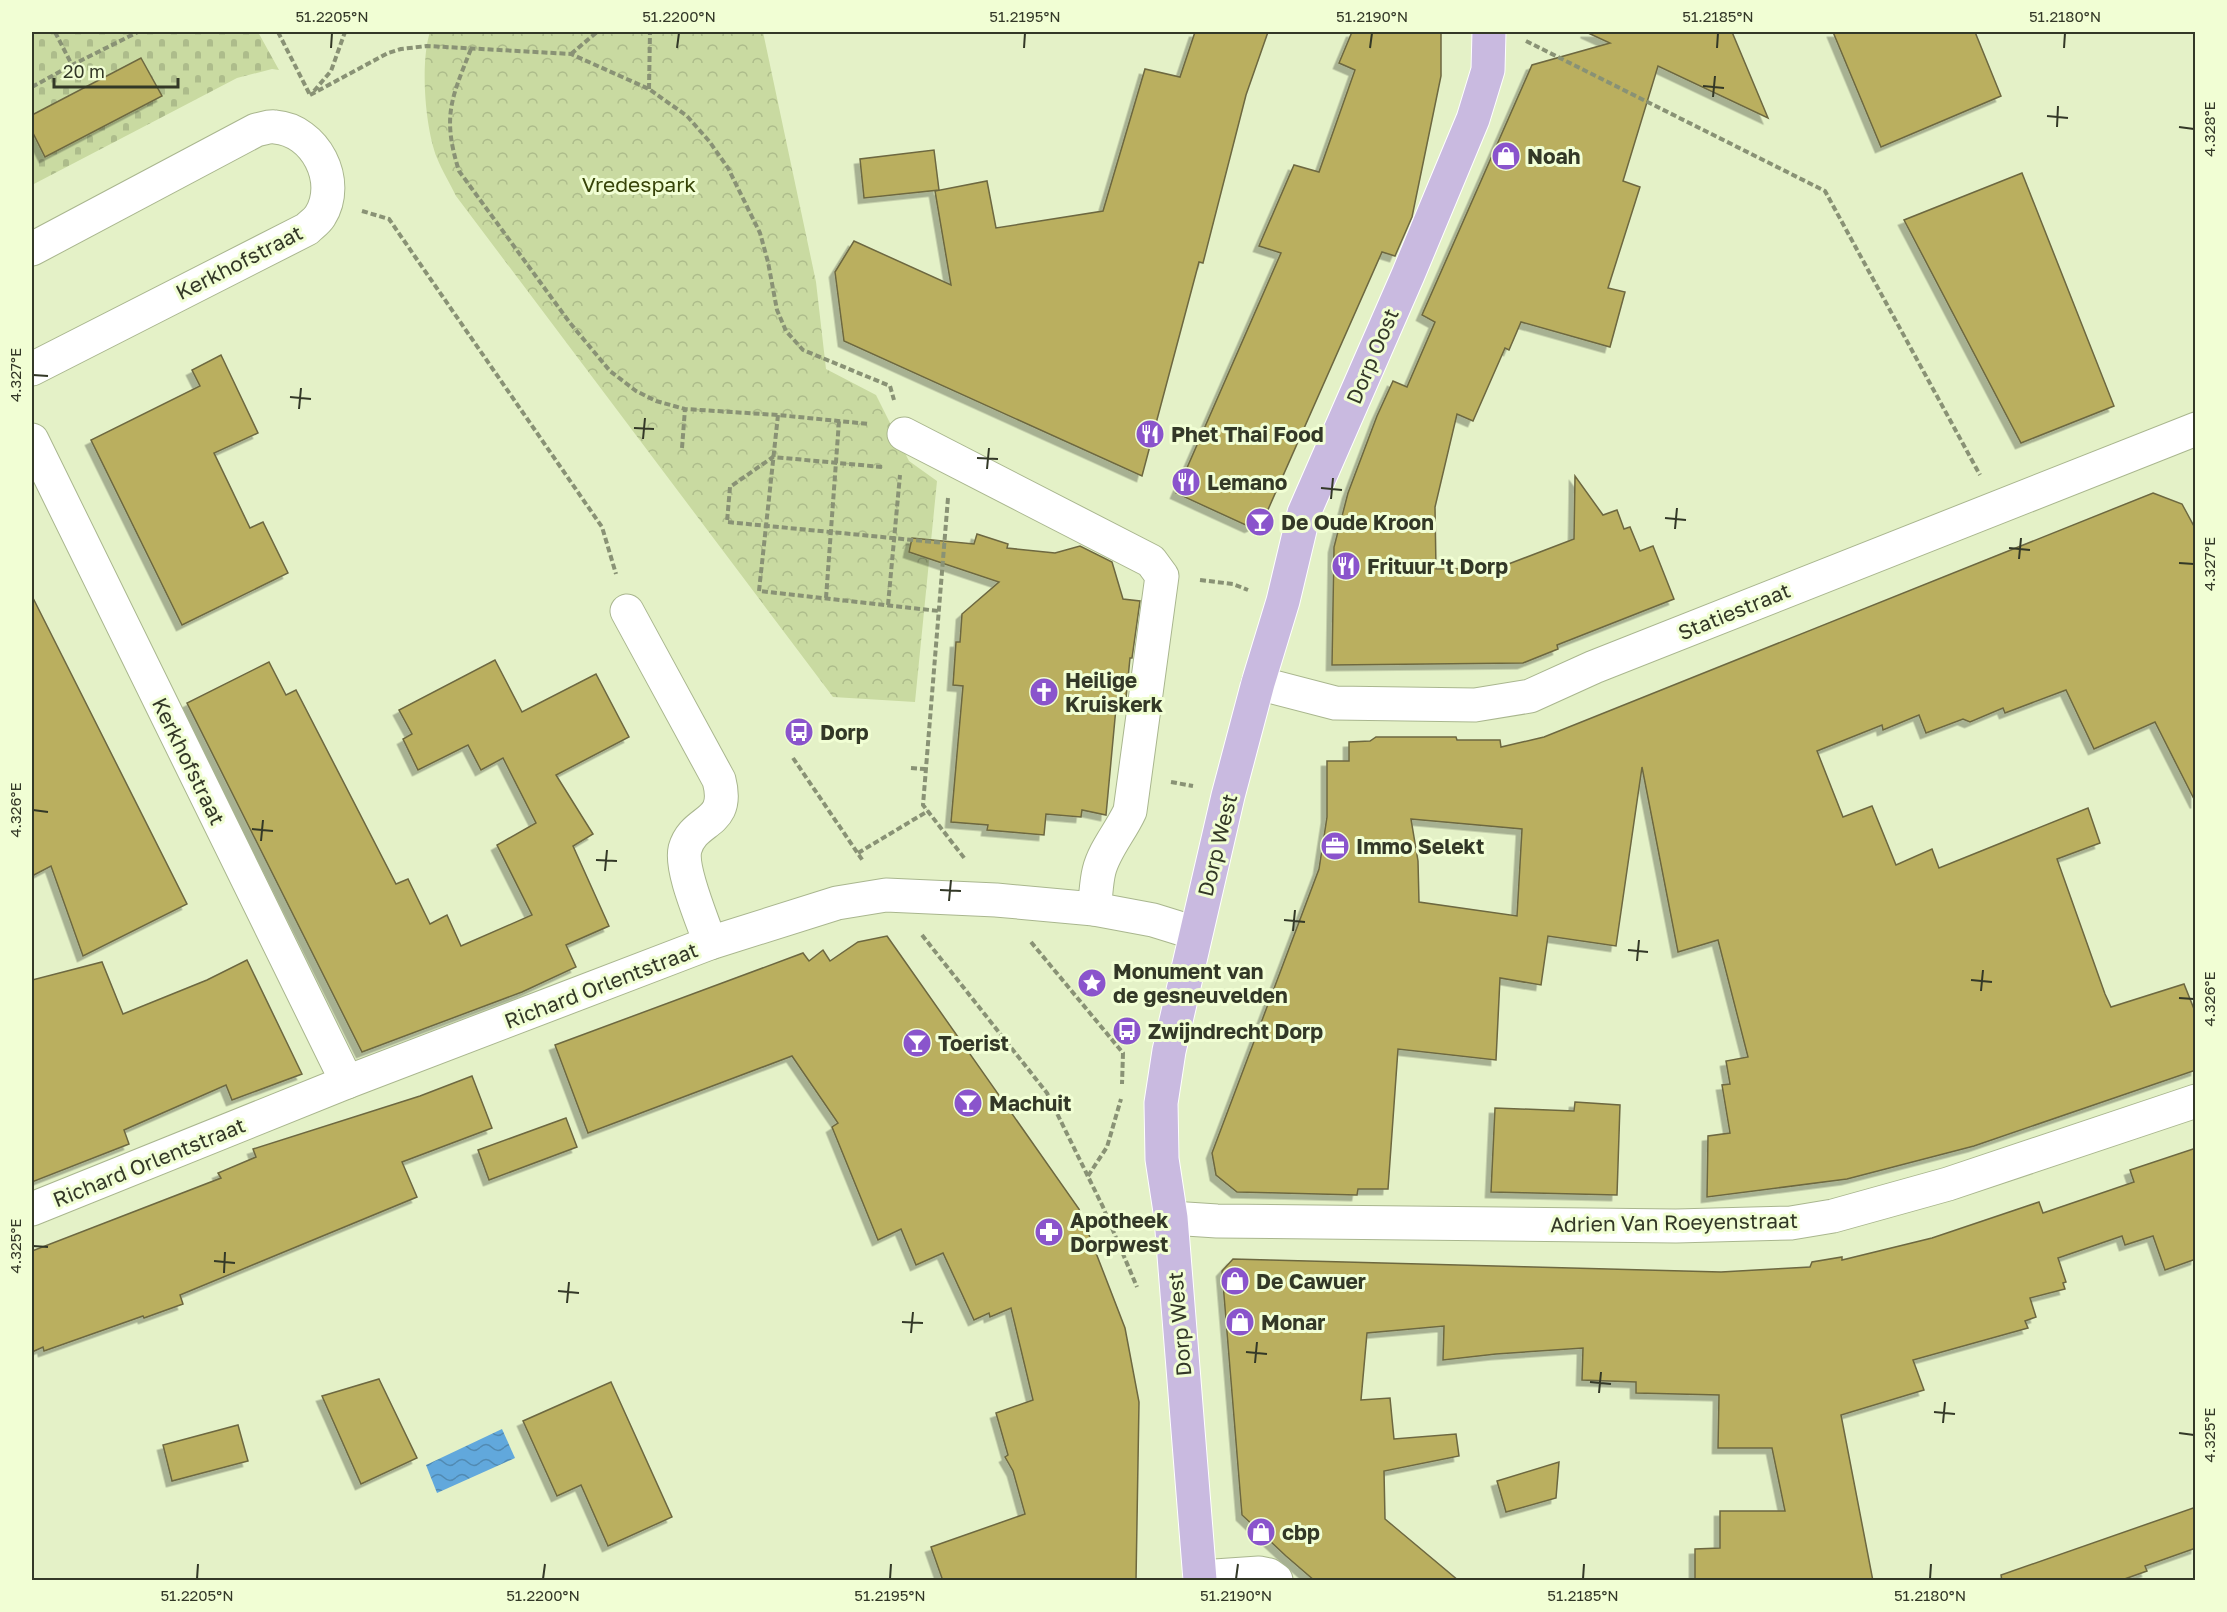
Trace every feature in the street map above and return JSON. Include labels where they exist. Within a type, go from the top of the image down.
[{"type":"main road","name":"Dorp Oost","points":[[1258,683],[1283,601],[1304,513],[1473,119],[1488,70],[1503,34]]},
{"type":"main road","name":"Dorp West","points":[[1200,1579],[1171,1218],[1162,1159],[1161,1103],[1169,1051],[1195,933],[1258,683]]},
{"type":"street","points":[[32,249],[256,130],[273,126],[292,130],[308,142],[321,159],[327,180],[327,200]]},
{"type":"street","name":"Kerkhofstraat","points":[[32,369],[307,229],[319,217],[327,200]]},
{"type":"street","points":[[904,434],[1151,561],[1162,576],[1130,811],[1122,830],[1108,849],[1099,870],[1094,909]]},
{"type":"street","name":"Kerkhofstraat","points":[[32,440],[347,1082]]},
{"type":"street","name":"Statiestraat","points":[[1258,683],[1335,703],[1475,705],[1530,696],[1594,667],[1998,507],[2191,441]]},
{"type":"street","points":[[627,611],[719,780],[723,796],[719,810],[694,835],[686,849],[685,867],[710,943]]},
{"type":"street","name":"Richard Orlentstraat","points":[[32,1209],[347,1082],[710,943],[856,899],[886,895],[996,900],[1094,909],[1153,921],[1195,933]]},
{"type":"street","name":"Adrien Van Roeyenstraat","points":[[1171,1218],[1216,1221],[1676,1226],[1791,1223],[1833,1216],[1948,1184],[2196,1101]]},
{"type":"street","points":[[1200,1579],[1259,1573],[1269,1575],[1276,1581]]},
{"type":"path","points":[[55,32],[72,65]]},
{"type":"path","points":[[32,87],[138,32]]},
{"type":"path","points":[[278,32],[310,94]]},
{"type":"path","points":[[310,94],[332,71],[345,32]]},
{"type":"path","points":[[571,54],[597,32]]},
{"type":"path","points":[[650,32],[650,88]]},
{"type":"path","points":[[1503,34],[1825,190],[1998,507]]},
{"type":"path","points":[[310,94],[388,53],[427,46],[571,54],[650,88],[687,116],[728,168],[760,233],[777,310],[786,331],[803,350],[890,386],[904,434]]},
{"type":"path","points":[[471,48],[455,88],[449,116],[451,146],[459,171],[570,323],[610,371],[636,391],[656,401],[685,409],[879,425],[904,434]]},
{"type":"path","points":[[327,200],[389,219],[602,527],[627,611]]},
{"type":"path","points":[[682,448],[685,409]]},
{"type":"path","points":[[778,415],[759,591],[939,611]]},
{"type":"path","points":[[826,598],[839,421]]},
{"type":"path","points":[[890,468],[773,457],[730,487],[727,522],[944,543]]},
{"type":"path","points":[[964,465],[948,495],[923,805],[996,900],[1123,1053],[1122,1094],[1115,1124],[1107,1147],[1088,1176]]},
{"type":"path","points":[[888,605],[901,469]]},
{"type":"path","points":[[1162,576],[1233,584],[1283,601]]},
{"type":"path","points":[[793,758],[868,869]]},
{"type":"path","points":[[911,768],[926,769]]},
{"type":"path","points":[[1136,775],[1187,784],[1228,796]]},
{"type":"path","points":[[858,853],[928,811]]},
{"type":"path","points":[[916,928],[1047,1093],[1103,1207],[1145,1308],[1177,1304]]},
{"type":"green space","points":[[32,32],[258,32],[279,70],[272,69],[237,78],[32,185]]},
{"type":"green space","name":"Vredespark","points":[[430,32],[763,32],[816,282],[826,369],[876,395],[909,461],[937,481],[915,702],[833,697],[456,196],[441,168],[429,130],[425,95],[425,60]]},
{"type":"water","points":[[502,1429],[515,1458],[437,1493],[426,1465]]},
{"type":"building","points":[[1195,32],[1268,32],[1246,95],[1203,263],[1199,262],[1142,476],[844,341],[835,272],[854,241],[951,285],[935,191],[987,181],[996,228],[1103,211],[1145,69],[1180,77]]},
{"type":"building","points":[[1352,32],[1441,32],[1441,76],[1412,217],[1395,256],[1382,252],[1263,521],[1250,527],[1176,493],[1281,253],[1259,246],[1294,165],[1319,172],[1355,70],[1339,63]]},
{"type":"building","points":[[1586,32],[1732,32],[1768,118],[1658,66],[1623,181],[1640,187],[1608,288],[1625,292],[1610,347],[1521,322],[1509,350],[1505,348],[1473,421],[1457,414],[1435,507],[1436,569],[1498,568],[1574,539],[1575,476],[1603,515],[1617,510],[1624,529],[1630,527],[1640,551],[1653,546],[1674,599],[1557,645],[1558,649],[1523,663],[1332,665],[1334,547],[1348,493],[1377,416],[1393,381],[1407,387],[1435,322],[1422,315],[1532,65],[1610,43]]},
{"type":"building","points":[[1833,32],[1975,32],[2001,96],[1881,147]]},
{"type":"building","points":[[141,58],[162,96],[45,157],[32,131],[32,115]]},
{"type":"building","points":[[934,150],[939,190],[864,198],[860,159]]},
{"type":"building","points":[[2022,173],[2114,406],[2021,443],[1904,220]]},
{"type":"building","points":[[221,355],[258,433],[214,453],[250,528],[263,522],[288,573],[182,625],[91,440],[200,386],[192,370]]},
{"type":"building","points":[[2153,493],[2182,504],[2196,530],[2196,803],[2155,722],[2094,749],[2066,690],[2005,713],[2003,708],[1970,722],[1963,719],[1926,733],[1919,715],[1883,730],[1882,725],[1817,751],[1843,817],[1872,806],[1896,865],[1932,849],[1939,868],[2088,808],[2100,843],[2057,859],[2105,994],[2111,1007],[2184,984],[2196,1014],[2196,1070],[1974,1146],[1847,1179],[1707,1197],[1708,1136],[1730,1133],[1722,1085],[1730,1084],[1726,1061],[1748,1057],[1718,940],[1678,952],[1642,767],[1616,946],[1548,936],[1541,985],[1500,978],[1496,1060],[1398,1049],[1388,1189],[1358,1189],[1357,1195],[1237,1192],[1216,1175],[1212,1153],[1319,869],[1327,817],[1327,761],[1349,761],[1349,742],[1370,741],[1376,737],[1456,737],[1457,740],[1500,740],[1501,747],[1544,737]],"holes":[[[1411,819],[1522,829],[1517,916],[1419,902],[1418,861]]]},
{"type":"building","name":"Heilige Kruiskerk","points":[[977,534],[1008,544],[1007,548],[1055,553],[1080,546],[1112,562],[1123,599],[1140,601],[1126,698],[1117,697],[1106,815],[1082,810],[1081,817],[1046,814],[1044,835],[987,830],[988,825],[951,822],[963,686],[953,685],[956,642],[960,642],[962,614],[999,582],[909,552],[912,538],[974,544]]},
{"type":"building","points":[[32,596],[187,904],[83,956],[51,866],[32,876]]},
{"type":"building","points":[[495,660],[522,712],[596,674],[629,737],[556,775],[593,834],[573,846],[609,926],[566,945],[576,967],[522,992],[362,1052],[187,703],[269,662],[286,695],[296,690],[396,884],[408,879],[430,924],[447,915],[461,946],[532,915],[497,845],[536,823],[503,758],[481,770],[468,745],[418,770],[403,739],[412,734],[399,710]]},
{"type":"building","points":[[887,936],[1079,1209],[1125,1328],[1139,1402],[1136,1581],[943,1581],[931,1547],[1025,1514],[1013,1471],[1005,1457],[1008,1455],[996,1413],[1033,1400],[1011,1308],[990,1317],[989,1313],[974,1320],[943,1253],[916,1265],[901,1229],[878,1240],[832,1127],[838,1123],[792,1056],[588,1133],[555,1045],[803,953],[809,961],[823,950],[830,961],[858,942]]},
{"type":"building","points":[[247,960],[302,1074],[232,1100],[226,1085],[124,1130],[129,1144],[32,1182],[32,980],[102,962],[123,1014],[207,980]]},
{"type":"building","points":[[472,1076],[492,1128],[402,1162],[417,1197],[180,1295],[183,1304],[44,1351],[43,1347],[32,1352],[32,1251],[221,1178],[218,1173],[256,1157],[253,1149],[420,1096]]},
{"type":"building","points":[[1575,1102],[1620,1105],[1617,1195],[1491,1192],[1495,1108],[1574,1111]]},
{"type":"building","points":[[566,1118],[577,1147],[489,1180],[478,1150]]},
{"type":"building","points":[[2196,1148],[2196,1259],[2165,1270],[2153,1236],[2125,1245],[2122,1236],[2058,1258],[2066,1282],[2063,1283],[2065,1289],[2030,1298],[2036,1317],[2025,1321],[2028,1328],[1913,1360],[1924,1390],[1841,1415],[1873,1581],[1695,1581],[1695,1549],[1720,1548],[1720,1511],[1785,1511],[1772,1448],[1718,1448],[1719,1395],[1636,1393],[1636,1382],[1582,1380],[1583,1348],[1443,1360],[1444,1326],[1367,1333],[1361,1400],[1390,1398],[1394,1439],[1456,1434],[1459,1456],[1384,1471],[1385,1519],[1459,1581],[1315,1581],[1242,1515],[1222,1271],[1233,1259],[1721,1272],[1810,1267],[1812,1262],[1842,1257],[1842,1260],[1932,1238],[2039,1202],[2043,1213],[2134,1182],[2130,1170]]},
{"type":"building","points":[[379,1379],[417,1458],[361,1484],[322,1396]]},
{"type":"building","points":[[611,1382],[672,1517],[608,1546],[581,1485],[557,1496],[523,1421]]},
{"type":"building","points":[[238,1425],[248,1461],[172,1481],[163,1445]]},
{"type":"building","points":[[1559,1462],[1556,1498],[1506,1512],[1497,1481]]},
{"type":"building","points":[[2196,1507],[2196,1548],[2145,1566],[2147,1571],[2119,1581],[2002,1581],[2001,1575]]},
{"type":"place","name":"Noah","points":[[1506,156]]},
{"type":"place","name":"Phet Thai Food","points":[[1150,434]]},
{"type":"place","name":"Lemano","points":[[1186,482]]},
{"type":"place","name":"De Oude Kroon","points":[[1260,522]]},
{"type":"place","name":"Frituur 't Dorp","points":[[1346,566]]},
{"type":"place","name":"Heilige Kruiskerk","points":[[1044,692]]},
{"type":"place","name":"Dorp","points":[[799,732]]},
{"type":"place","name":"Immo Selekt","points":[[1335,846]]},
{"type":"place","name":"Monument van de gesneuvelden","points":[[1092,983]]},
{"type":"place","name":"Zwijndrecht Dorp","points":[[1127,1031]]},
{"type":"place","name":"Toerist","points":[[917,1043]]},
{"type":"place","name":"Machuit","points":[[968,1103]]},
{"type":"place","name":"Apotheek Dorpwest","points":[[1049,1232]]},
{"type":"place","name":"De Cawuer","points":[[1235,1281]]},
{"type":"place","name":"Monar","points":[[1240,1322]]},
{"type":"place","name":"cbp","points":[[1261,1532]]}]
